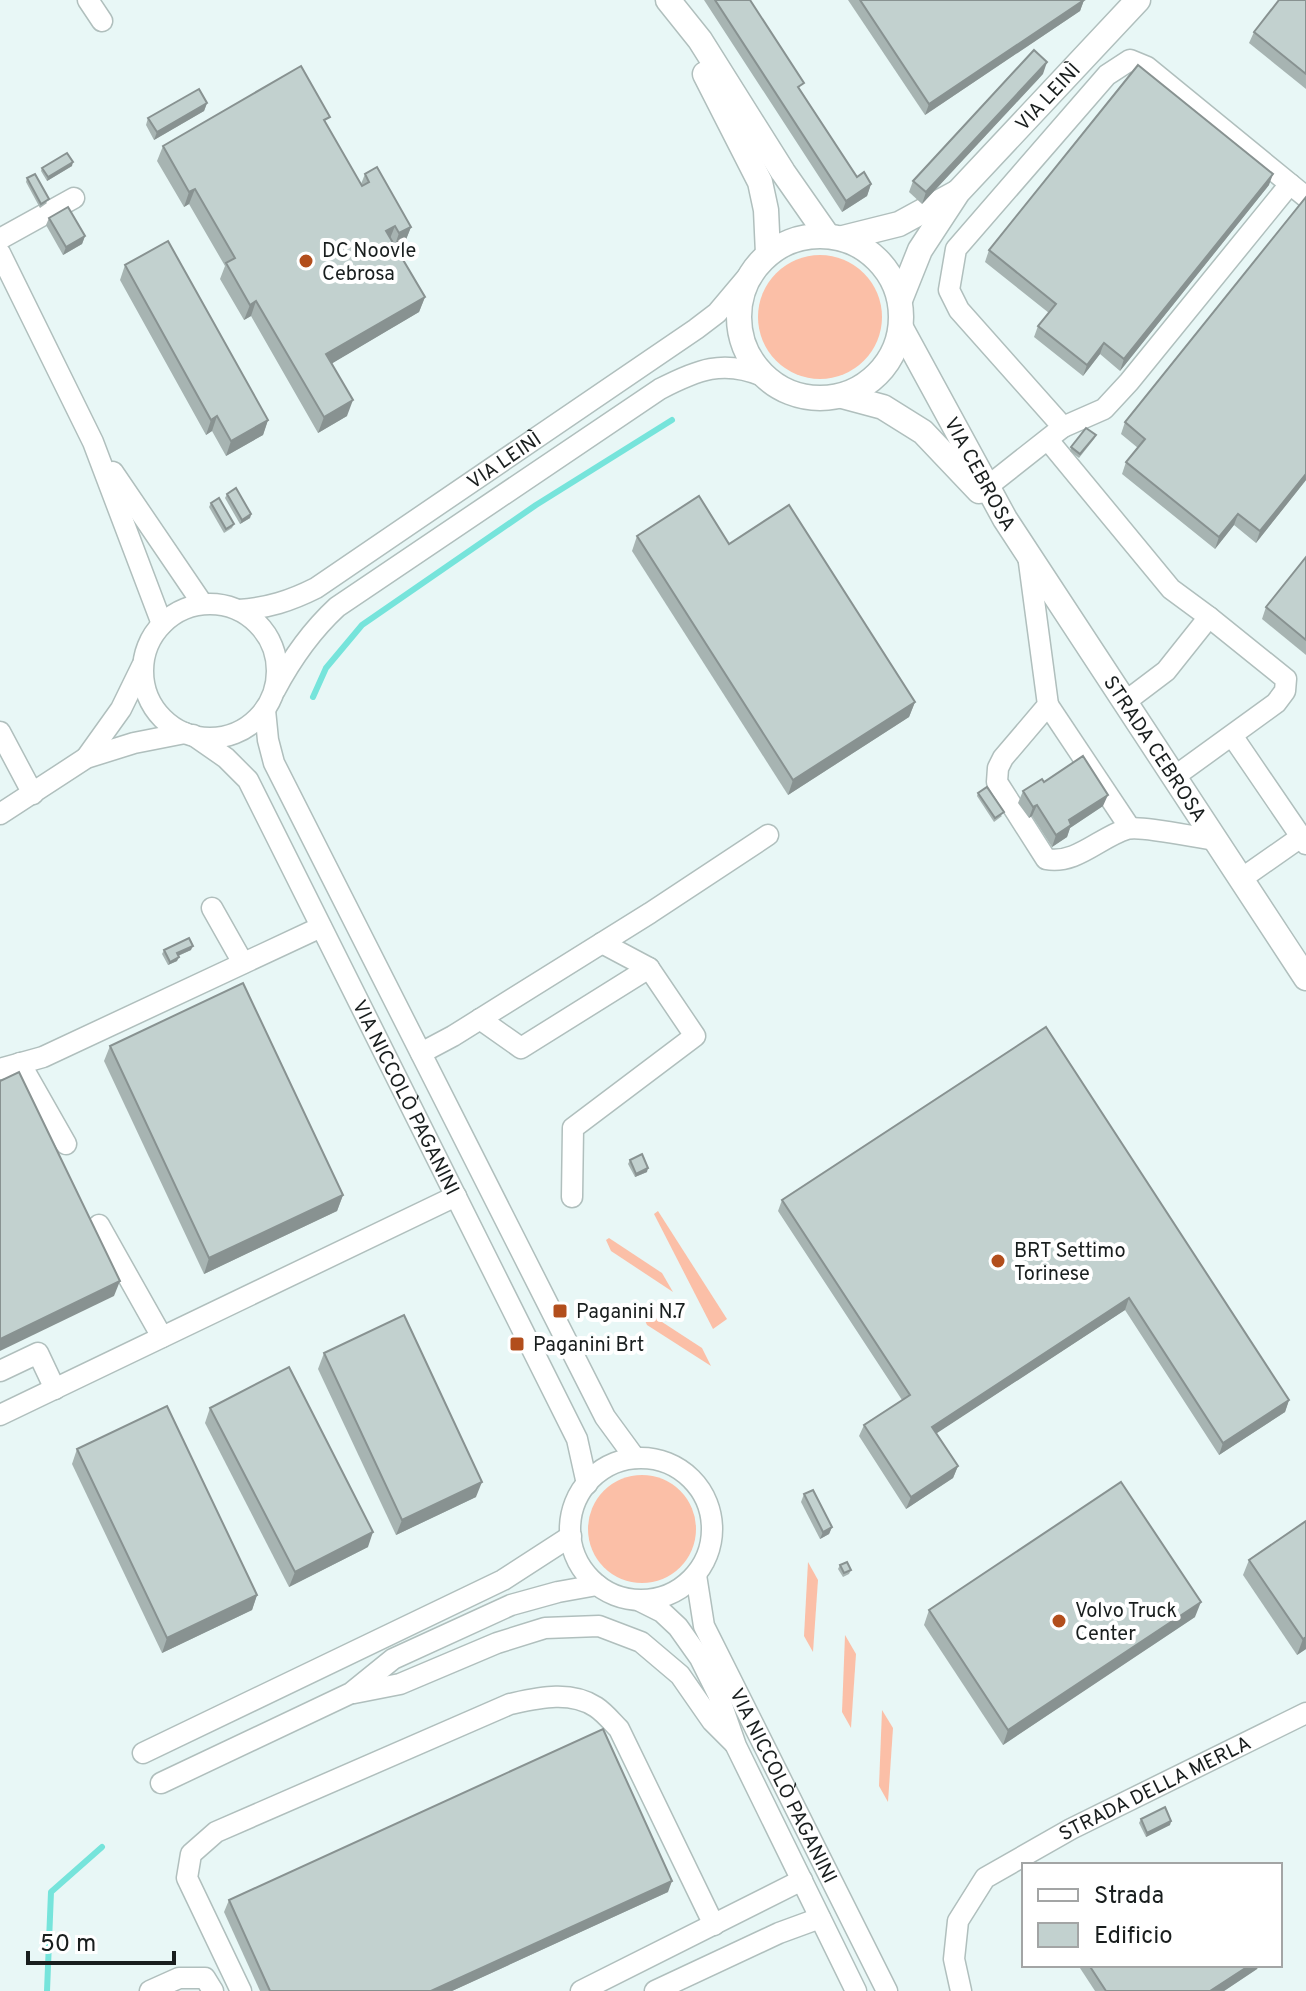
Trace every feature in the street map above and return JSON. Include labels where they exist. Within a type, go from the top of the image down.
[{"type":"main road","name":"VIA LEINÌ","points":[[900,300],[920,250],[958,192],[1138,0]]},
{"type":"main road","points":[[674,8],[700,40],[783,172],[835,237]]},
{"type":"main road","points":[[674,8],[760,182],[766,210],[768,254]]},
{"type":"main road","name":"VIA LEINÌ","points":[[835,237],[899,224],[958,192]]},
{"type":"main road","points":[[806,236],[835,237],[863,247],[880,261],[893,279],[900,300],[901,328],[894,351],[881,371],[863,386],[842,396],[814,399],[786,392],[763,376],[746,351],[738,322],[739,302],[749,275],[768,254],[786,242],[806,236]]},
{"type":"main road","name":"VIA CEBROSA","points":[[901,328],[1005,519]]},
{"type":"main road","name":"VIA CEBROSA","points":[[842,396],[883,407],[923,432],[1005,519]]},
{"type":"main road","name":"STRADA CEBROSA","points":[[1005,519],[1241,879],[1297,949],[1306,978]]},
{"type":"street","points":[[88,0],[102,21]]},
{"type":"street","points":[[987,487],[1056,433],[1104,409],[1298,190],[1147,67],[1130,60],[1107,75],[956,249],[949,290],[959,310],[1056,433],[1171,589],[1286,679],[1285,691],[1276,703],[1174,777]]},
{"type":"street","points":[[0,239],[74,198]]},
{"type":"street","points":[[0,253],[93,442],[162,624]]},
{"type":"street","name":"VIA LEINÌ","points":[[239,610],[266,608],[291,601],[316,588],[696,329],[717,313],[749,275]]},
{"type":"street","name":"VIA LEINÌ","points":[[275,690],[312,630],[337,607],[660,389],[692,373],[721,367],[744,368],[763,376]]},
{"type":"street","points":[[93,442],[202,603]]},
{"type":"street","points":[[1028,555],[1048,705],[1130,828]]},
{"type":"street","points":[[86,758],[121,709],[149,642],[162,624],[180,610],[202,603],[224,604],[239,610],[262,627],[273,646],[278,668],[275,690],[265,710],[249,726],[229,736],[206,738],[189,734],[166,722],[152,705],[144,684],[143,662]]},
{"type":"street","points":[[1125,702],[1166,671],[1209,617]]},
{"type":"street","points":[[1048,705],[1003,758],[998,768],[997,782],[1046,859],[1058,861],[1075,855],[1130,828],[1216,840]]},
{"type":"street","name":"VIA NICCOLÒ PAGANINI","points":[[265,710],[274,763],[605,1417],[635,1458]]},
{"type":"street","points":[[0,732],[33,794]]},
{"type":"street","points":[[0,814],[86,758],[134,743],[189,734]]},
{"type":"street","name":"VIA NICCOLÒ PAGANINI","points":[[189,734],[226,758],[248,780],[577,1439],[587,1484]]},
{"type":"street","points":[[1233,737],[1304,841],[1241,879]]},
{"type":"street","points":[[421,1053],[602,943],[768,835]]},
{"type":"street","points":[[212,908],[243,963]]},
{"type":"street","points":[[0,1069],[43,1057],[321,927]]},
{"type":"street","points":[[572,1197],[573,1128],[695,1036],[649,968],[602,943]]},
{"type":"street","points":[[480,1019],[521,1048],[649,968]]},
{"type":"street","points":[[20,1063],[66,1144]]},
{"type":"street","points":[[0,1415],[456,1196]]},
{"type":"street","points":[[99,1225],[162,1337]]},
{"type":"street","points":[[0,1371],[38,1353],[55,1389]]},
{"type":"street","points":[[635,1458],[659,1460],[681,1469],[698,1486],[710,1507],[713,1531],[708,1555],[696,1575],[670,1593],[640,1601],[617,1596],[597,1585],[575,1555],[571,1536],[574,1509],[587,1484],[617,1462],[635,1458]]},
{"type":"street","points":[[143,1753],[503,1580],[571,1536]]},
{"type":"street","name":"VIA NICCOLÒ PAGANINI","points":[[696,1575],[704,1626],[887,1991]]},
{"type":"street","points":[[161,1783],[351,1693],[393,1659],[511,1605],[597,1585]]},
{"type":"street","name":"VIA NICCOLÒ PAGANINI","points":[[640,1601],[662,1612],[678,1627],[700,1658],[718,1694],[736,1746],[856,1991]]},
{"type":"street","points":[[351,1693],[400,1684],[497,1643],[545,1628],[599,1626],[641,1642],[680,1675],[712,1721],[736,1746]]},
{"type":"street","points":[[241,1991],[187,1878],[191,1854],[216,1832],[510,1704],[534,1698],[564,1696],[585,1703],[595,1707],[619,1729],[714,1925]]},
{"type":"street","name":"STRADA DELLA MERLA","points":[[961,1991],[954,1959],[958,1921],[985,1878],[1071,1829],[1306,1713]]},
{"type":"street","points":[[581,1991],[802,1880]]},
{"type":"street","points":[[655,1991],[779,1933],[820,1918]]},
{"type":"street","points":[[150,1991],[179,1978],[205,1978],[213,1991]]},
{"type":"shaded area","points":[[820,255],[844,259],[864,273],[878,293],[882,317],[878,341],[864,361],[844,375],[820,379],[796,375],[776,361],[762,341],[758,317],[762,293],[776,273],[796,259]]},
{"type":"shaded area","points":[[658,1211],[727,1319],[713,1329],[654,1214]]},
{"type":"shaded area","points":[[609,1238],[662,1273],[673,1292],[611,1251],[606,1240]]},
{"type":"shaded area","points":[[639,1307],[702,1348],[711,1366],[647,1325]]},
{"type":"shaded area","points":[[642,1475],[663,1479],[681,1490],[692,1508],[696,1529],[692,1550],[681,1568],[663,1579],[642,1583],[621,1579],[603,1568],[592,1550],[588,1529],[592,1508],[603,1490],[621,1479]]},
{"type":"shaded area","points":[[808,1562],[818,1580],[813,1652],[804,1636]]},
{"type":"shaded area","points":[[845,1635],[856,1654],[851,1728],[842,1712]]},
{"type":"shaded area","points":[[882,1710],[893,1728],[888,1802],[879,1786]]},
{"type":"building","points":[[715,0],[750,0],[804,83],[798,87],[857,177],[864,172],[871,184],[846,201]]},
{"type":"building","points":[[860,0],[1084,0],[929,104]]},
{"type":"building","points":[[1279,0],[1306,0],[1306,74],[1254,32]]},
{"type":"building","points":[[1034,50],[1047,62],[926,192],[913,181]]},
{"type":"building","points":[[1138,65],[1273,174],[1124,359],[1104,343],[1087,365],[1038,326],[1056,304],[989,250]]},
{"type":"building","name":"DC Noovle Cebrosa","points":[[301,66],[330,117],[324,120],[362,186],[369,182],[365,174],[377,167],[411,227],[399,233],[395,226],[386,231],[425,297],[326,354],[353,400],[324,417],[256,301],[250,305],[226,263],[235,258],[195,189],[189,192],[163,146]]},
{"type":"building","points":[[199,89],[207,103],[157,132],[148,118]]},
{"type":"building","points":[[67,153],[73,162],[48,177],[42,168]]},
{"type":"building","points":[[35,174],[49,199],[41,204],[27,178]]},
{"type":"building","points":[[1306,197],[1306,474],[1260,531],[1238,514],[1219,537],[1126,462],[1145,439],[1125,422]]},
{"type":"building","points":[[68,207],[85,236],[66,247],[49,218]]},
{"type":"building","points":[[168,241],[268,420],[231,441],[217,416],[211,420],[125,265]]},
{"type":"building","points":[[1086,428],[1096,435],[1080,454],[1071,447]]},
{"type":"building","points":[[236,488],[251,514],[242,520],[227,494]]},
{"type":"building","points":[[699,496],[729,544],[789,505],[915,702],[793,780],[637,536]]},
{"type":"building","points":[[219,498],[234,524],[226,529],[211,503]]},
{"type":"building","points":[[1306,557],[1306,640],[1266,607]]},
{"type":"building","points":[[1083,756],[1108,795],[1069,820],[1071,825],[1056,835],[1037,805],[1033,807],[1023,791],[1042,779],[1044,782]]},
{"type":"building","points":[[987,787],[1004,812],[995,818],[978,793]]},
{"type":"building","points":[[189,938],[193,946],[177,953],[179,957],[170,962],[164,950]]},
{"type":"building","points":[[243,983],[343,1195],[209,1258],[110,1046]]},
{"type":"building","name":"BRT Settimo Torinese","points":[[1046,1027],[1289,1400],[1223,1443],[1129,1298],[932,1427],[958,1466],[911,1497],[864,1425],[910,1395],[782,1200]]},
{"type":"building","points":[[19,1072],[120,1281],[0,1339],[0,1081]]},
{"type":"building","points":[[642,1154],[648,1168],[636,1174],[630,1160]]},
{"type":"building","points":[[404,1315],[482,1482],[402,1520],[324,1353]]},
{"type":"building","points":[[289,1367],[373,1532],[295,1572],[210,1408]]},
{"type":"building","points":[[167,1406],[257,1595],[167,1638],[77,1449]]},
{"type":"building","name":"Volvo Truck Center","points":[[1121,1482],[1201,1602],[1008,1730],[929,1610]]},
{"type":"building","points":[[813,1490],[832,1527],[823,1532],[804,1494]]},
{"type":"building","points":[[1306,1521],[1306,1637],[1303,1639],[1249,1560]]},
{"type":"building","points":[[847,1562],[851,1570],[844,1573],[840,1565]]},
{"type":"building","points":[[603,1729],[672,1881],[431,1991],[270,1991],[229,1900]]},
{"type":"building","points":[[1165,1807],[1171,1821],[1147,1833],[1141,1819]]},
{"type":"building","points":[[1090,1967],[1247,1967],[1210,1991],[1106,1991]]},
{"type":"waterway","points":[[313,697],[326,668],[362,625],[536,505],[672,420]]},
{"type":"waterway","points":[[47,1991],[51,1892],[102,1847]]},
{"type":"place","name":"DC Noovle Cebrosa","points":[[306,261]]},
{"type":"place","name":"BRT Settimo Torinese","points":[[998,1261]]},
{"type":"place","name":"Paganini N.7","points":[[560,1311]]},
{"type":"place","name":"Paganini Brt","points":[[517,1344]]},
{"type":"place","name":"Volvo Truck Center","points":[[1059,1621]]}]
